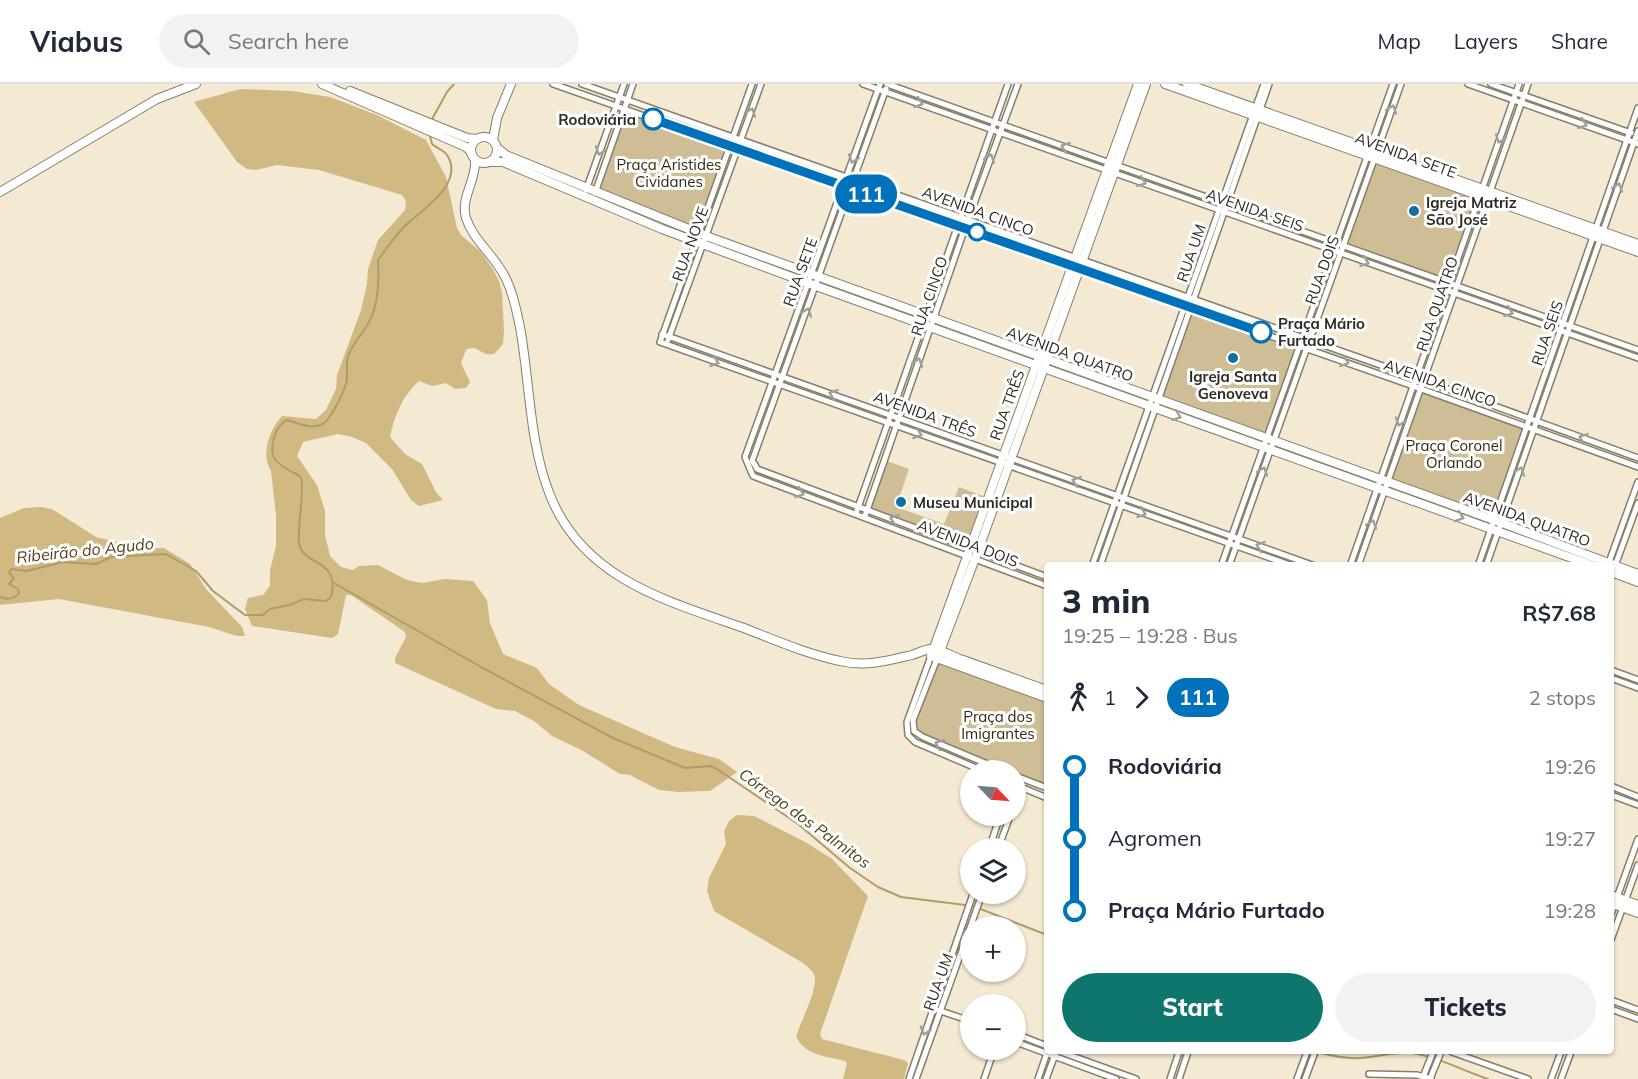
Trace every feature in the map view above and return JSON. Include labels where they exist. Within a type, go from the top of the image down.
[{"type":"street","points":[[0,192],[156,99],[196,84]]},
{"type":"street","points":[[322,84],[455,138],[473,156],[489,163]]},
{"type":"street","points":[[327,84],[348,90],[421,124]]},
{"type":"street","points":[[511,84],[496,118],[472,145],[472,182],[465,206],[466,218],[474,235],[501,269],[512,296],[544,475],[551,497],[586,549],[615,574],[646,592],[822,657],[861,664],[885,662],[918,653],[935,654],[1044,692]]},
{"type":"street","name":"AVENIDA CINCO","points":[[553,84],[958,226],[1191,299],[1638,458]]},
{"type":"street","name":"AVENIDA CINCO","points":[[582,84],[968,220],[1189,307],[1638,467]]},
{"type":"street","points":[[586,192],[624,84]]},
{"type":"street","points":[[594,196],[633,84]]},
{"type":"street","name":"RUA NOVE","points":[[663,343],[669,337],[752,84]]},
{"type":"street","name":"RUA NOVE","points":[[663,343],[662,334],[738,148],[761,84]]},
{"type":"street","name":"AVENIDA SEIS","points":[[863,84],[879,87],[885,92],[1000,132],[1224,203],[1450,282],[1638,358]]},
{"type":"street","name":"AVENIDA SEIS","points":[[888,84],[1003,125],[1221,211],[1560,331],[1566,328],[1638,350]]},
{"type":"street","name":"RUA SETE","points":[[752,467],[745,458],[788,343],[830,247],[888,84]]},
{"type":"street","name":"RUA CINCO","points":[[865,516],[899,417],[946,257],[1008,84]]},
{"type":"street","name":"RUA CINCO","points":[[855,513],[890,415],[945,285],[1018,84]]},
{"type":"street","name":"RUA TRÊS","points":[[911,733],[907,722],[973,553],[1111,167],[1138,84]]},
{"type":"street","name":"RUA TRÊS","points":[[1111,167],[1146,84]]},
{"type":"street","name":"AVENIDA SETE","points":[[1165,84],[1256,113],[1485,193],[1598,234],[1638,252]]},
{"type":"street","name":"AVENIDA SETE","points":[[1187,84],[1256,113]]},
{"type":"street","name":"RUA UM","points":[[1093,562],[1189,307],[1264,84]]},
{"type":"street","name":"RUA UM","points":[[1256,113],[1269,84]]},
{"type":"street","name":"RUA DOIS","points":[[1222,562],[1307,348],[1344,245],[1393,84]]},
{"type":"street","name":"RUA DOIS","points":[[1230,562],[1302,338],[1336,242],[1401,84]]},
{"type":"street","points":[[1468,84],[1514,100],[1523,99],[1638,134]]},
{"type":"street","points":[[1491,84],[1636,144]]},
{"type":"street","name":"RUA QUATRO","points":[[1352,562],[1421,389],[1457,285],[1519,84]]},
{"type":"street","name":"RUA QUATRO","points":[[1359,562],[1413,386],[1450,282],[1528,84]]},
{"type":"street","name":"RUA SETE","points":[[752,467],[752,461],[795,345],[822,245],[879,87]]},
{"type":"street","points":[[942,111],[945,104]]},
{"type":"street","name":"RUA SEIS","points":[[1480,562],[1538,421],[1638,108]]},
{"type":"street","points":[[472,182],[497,155],[496,118]]},
{"type":"street","points":[[864,129],[871,131]]},
{"type":"street","name":"RUA SEIS","points":[[1598,234],[1636,144],[1638,134]]},
{"type":"street","points":[[455,138],[480,138],[495,144]]},
{"type":"street","name":"AVENIDA QUATRO","points":[[495,144],[506,155],[545,176]]},
{"type":"street","name":"AVENIDA QUATRO","points":[[489,163],[503,162],[545,176],[701,239],[1592,562]]},
{"type":"street","points":[[803,171],[806,164]]},
{"type":"street","points":[[974,180],[981,183]]},
{"type":"street","points":[[832,218],[840,220]]},
{"type":"street","name":"AVENIDA SETE","points":[[1598,234],[1638,244]]},
{"type":"street","points":[[822,245],[830,247]]},
{"type":"street","points":[[946,257],[954,260]]},
{"type":"street","points":[[938,283],[945,285]]},
{"type":"street","name":"RUA SEIS","points":[[1487,562],[1527,426],[1560,331]]},
{"type":"street","name":"AVENIDA TRÊS","points":[[662,334],[899,417],[1114,503],[1282,562]]},
{"type":"street","name":"AVENIDA TRÊS","points":[[663,343],[887,423],[1124,497],[1304,562]]},
{"type":"street","points":[[788,343],[795,345]]},
{"type":"street","name":"RUA UM","points":[[1101,562],[1153,403]]},
{"type":"street","points":[[762,414],[769,416]]},
{"type":"street","points":[[753,438],[760,441]]},
{"type":"street","name":"AVENIDA DOIS","points":[[752,467],[867,509],[1044,585]]},
{"type":"street","name":"AVENIDA DOIS","points":[[752,467],[753,476],[855,513],[1044,576]]},
{"type":"street","points":[[1613,562],[1638,482]]},
{"type":"street","points":[[1614,562],[1638,502]]},
{"type":"street","name":"AVENIDA QUATRO","points":[[1496,526],[1583,562]]},
{"type":"street","name":"AVENIDA QUATRO","points":[[1614,570],[1638,574]]},
{"type":"street","name":"AVENIDA QUATRO","points":[[1614,570],[1638,582]]},
{"type":"street","points":[[1614,671],[1638,680]]},
{"type":"street","points":[[1614,679],[1638,688]]},
{"type":"street","points":[[911,733],[915,741],[960,761]]},
{"type":"street","points":[[911,733],[978,760]]},
{"type":"street","points":[[1026,780],[1044,787]]},
{"type":"street","points":[[1614,787],[1638,796]]},
{"type":"street","points":[[1026,789],[1044,797]]},
{"type":"street","points":[[1614,796],[1638,805]]},
{"type":"street","points":[[1614,920],[1617,901],[1638,839]]},
{"type":"street","points":[[1617,901],[1638,865]]},
{"type":"street","points":[[1617,901],[1638,905]]},
{"type":"street","points":[[1617,901],[1638,913]]},
{"type":"street","name":"RUA UM","points":[[909,1079],[969,904]]},
{"type":"street","name":"RUA UM","points":[[916,1079],[979,904]]},
{"type":"street","points":[[1614,1001],[1638,1010]]},
{"type":"street","points":[[932,1008],[960,1018]]},
{"type":"street","points":[[1614,1010],[1638,1019]]},
{"type":"street","points":[[1026,1038],[1044,1045]]},
{"type":"street","points":[[1026,1046],[1044,1052]]},
{"type":"street","points":[[1038,1079],[1047,1054]]},
{"type":"street","points":[[1046,1079],[1055,1054],[1116,1079]]},
{"type":"street","points":[[1067,1054],[1136,1079]]},
{"type":"street","points":[[1170,1079],[1178,1054]]},
{"type":"street","points":[[1179,1079],[1187,1054]]},
{"type":"street","points":[[1297,1079],[1306,1054]]},
{"type":"street","points":[[1305,1079],[1314,1054]]},
{"type":"street","points":[[1423,1078],[1432,1054]]},
{"type":"street","points":[[1369,1074],[1430,1079],[1440,1054]]},
{"type":"street","points":[[1458,1054],[1527,1079]]},
{"type":"street","points":[[1551,1079],[1560,1054]]},
{"type":"street","points":[[1561,1079],[1570,1054]]},
{"type":"street","points":[[984,1079],[991,1060]]},
{"type":"green space","name":"Praça Aristides Cividanes","points":[[624,108],[731,146],[699,234],[595,192]]},
{"type":"green space","points":[[1374,158],[1480,196],[1450,282],[1344,245]]},
{"type":"green space","name":"Praça Mário Furtado","points":[[1192,308],[1299,346],[1266,438],[1159,400]]},
{"type":"green space","name":"Praça Coronel Orlando","points":[[1421,389],[1527,426],[1494,520],[1387,483]]},
{"type":"green space","points":[[884,460],[909,469],[896,507],[944,524],[959,487],[988,498],[970,548],[867,509]]},
{"type":"green space","name":"Praça dos Imigrantes","points":[[938,660],[1044,699],[1044,786],[1026,779],[1026,760],[979,760],[916,733],[913,723]]},
{"type":"shaded area","points":[[240,89],[292,91],[330,97],[377,115],[426,140],[446,177],[457,228],[461,235],[481,252],[494,271],[502,293],[503,344],[494,354],[487,354],[474,348],[466,350],[461,363],[470,382],[466,388],[455,389],[446,383],[432,386],[419,381],[404,399],[392,429],[390,437],[405,454],[422,464],[436,492],[443,500],[419,506],[411,500],[392,469],[366,443],[352,437],[338,434],[303,442],[297,456],[317,485],[325,511],[325,535],[330,556],[341,567],[353,570],[359,566],[378,565],[407,580],[422,583],[445,579],[473,581],[487,600],[490,623],[503,654],[537,668],[549,684],[579,705],[675,747],[719,759],[737,772],[710,791],[659,790],[630,775],[620,774],[583,751],[552,736],[534,721],[515,711],[496,709],[395,663],[395,658],[406,637],[405,632],[351,595],[346,595],[338,634],[332,638],[252,626],[245,609],[248,598],[263,595],[270,586],[270,570],[276,546],[276,515],[271,471],[266,457],[270,435],[282,416],[316,419],[326,410],[336,389],[337,375],[361,310],[368,269],[378,240],[405,210],[406,201],[402,195],[319,170],[277,165],[256,170],[247,169],[237,162],[194,102]]},
{"type":"shaded area","points":[[24,508],[52,509],[96,537],[143,548],[164,548],[190,564],[206,589],[242,627],[245,636],[237,636],[209,627],[59,599],[0,605],[0,518]]},
{"type":"shaded area","points":[[737,815],[754,816],[807,843],[832,859],[868,896],[820,1034],[822,1039],[904,1060],[908,1063],[904,1079],[843,1079],[847,1063],[845,1061],[817,1054],[805,1048],[796,1037],[815,984],[813,973],[803,963],[714,911],[707,891],[709,878],[726,844],[724,831],[729,821]]},
{"type":"waterway","name":"Ribeirão do Agudo","points":[[431,121],[454,84]]},
{"type":"waterway","name":"Ribeirão do Agudo","points":[[0,597],[15,597],[19,593],[18,589],[9,584],[14,578],[9,573],[11,569],[27,571],[63,562],[96,564],[111,557],[166,554],[196,571],[213,591],[245,615],[263,615],[270,609],[304,599],[326,601],[331,597],[333,584],[331,575],[307,556],[299,543],[301,478],[274,458],[273,444],[277,430],[284,422],[287,420],[309,426],[323,424],[330,417],[340,399],[347,381],[348,356],[373,314],[378,283],[378,260],[404,227],[440,194],[451,175],[451,165],[447,155],[432,144],[429,132]]},
{"type":"waterway","name":"Córrego dos Palmitos","points":[[334,583],[481,667],[613,738],[685,768],[710,766],[717,769],[798,824],[850,868],[878,887],[901,897],[973,906],[1044,934]]},
{"type":"waterway","name":"Córrego dos Palmitos","points":[[1326,1054],[1355,1058],[1391,1054]]},
{"type":"waterway","name":"Córrego dos Palmitos","points":[[1417,1054],[1488,1079]]},
{"type":"bus line","name":"111","points":[[653,119],[1261,332]]},
{"type":"place","name":"Rodoviária","points":[[653,119]]},
{"type":"place","name":"Igreja Matriz São José","points":[[1414,211]]},
{"type":"place","name":"Praça Mário Furtado","points":[[1261,332]]},
{"type":"place","name":"Igreja Santa Genoveva","points":[[1233,358]]},
{"type":"place","name":"Museu Municipal","points":[[901,502]]}]
